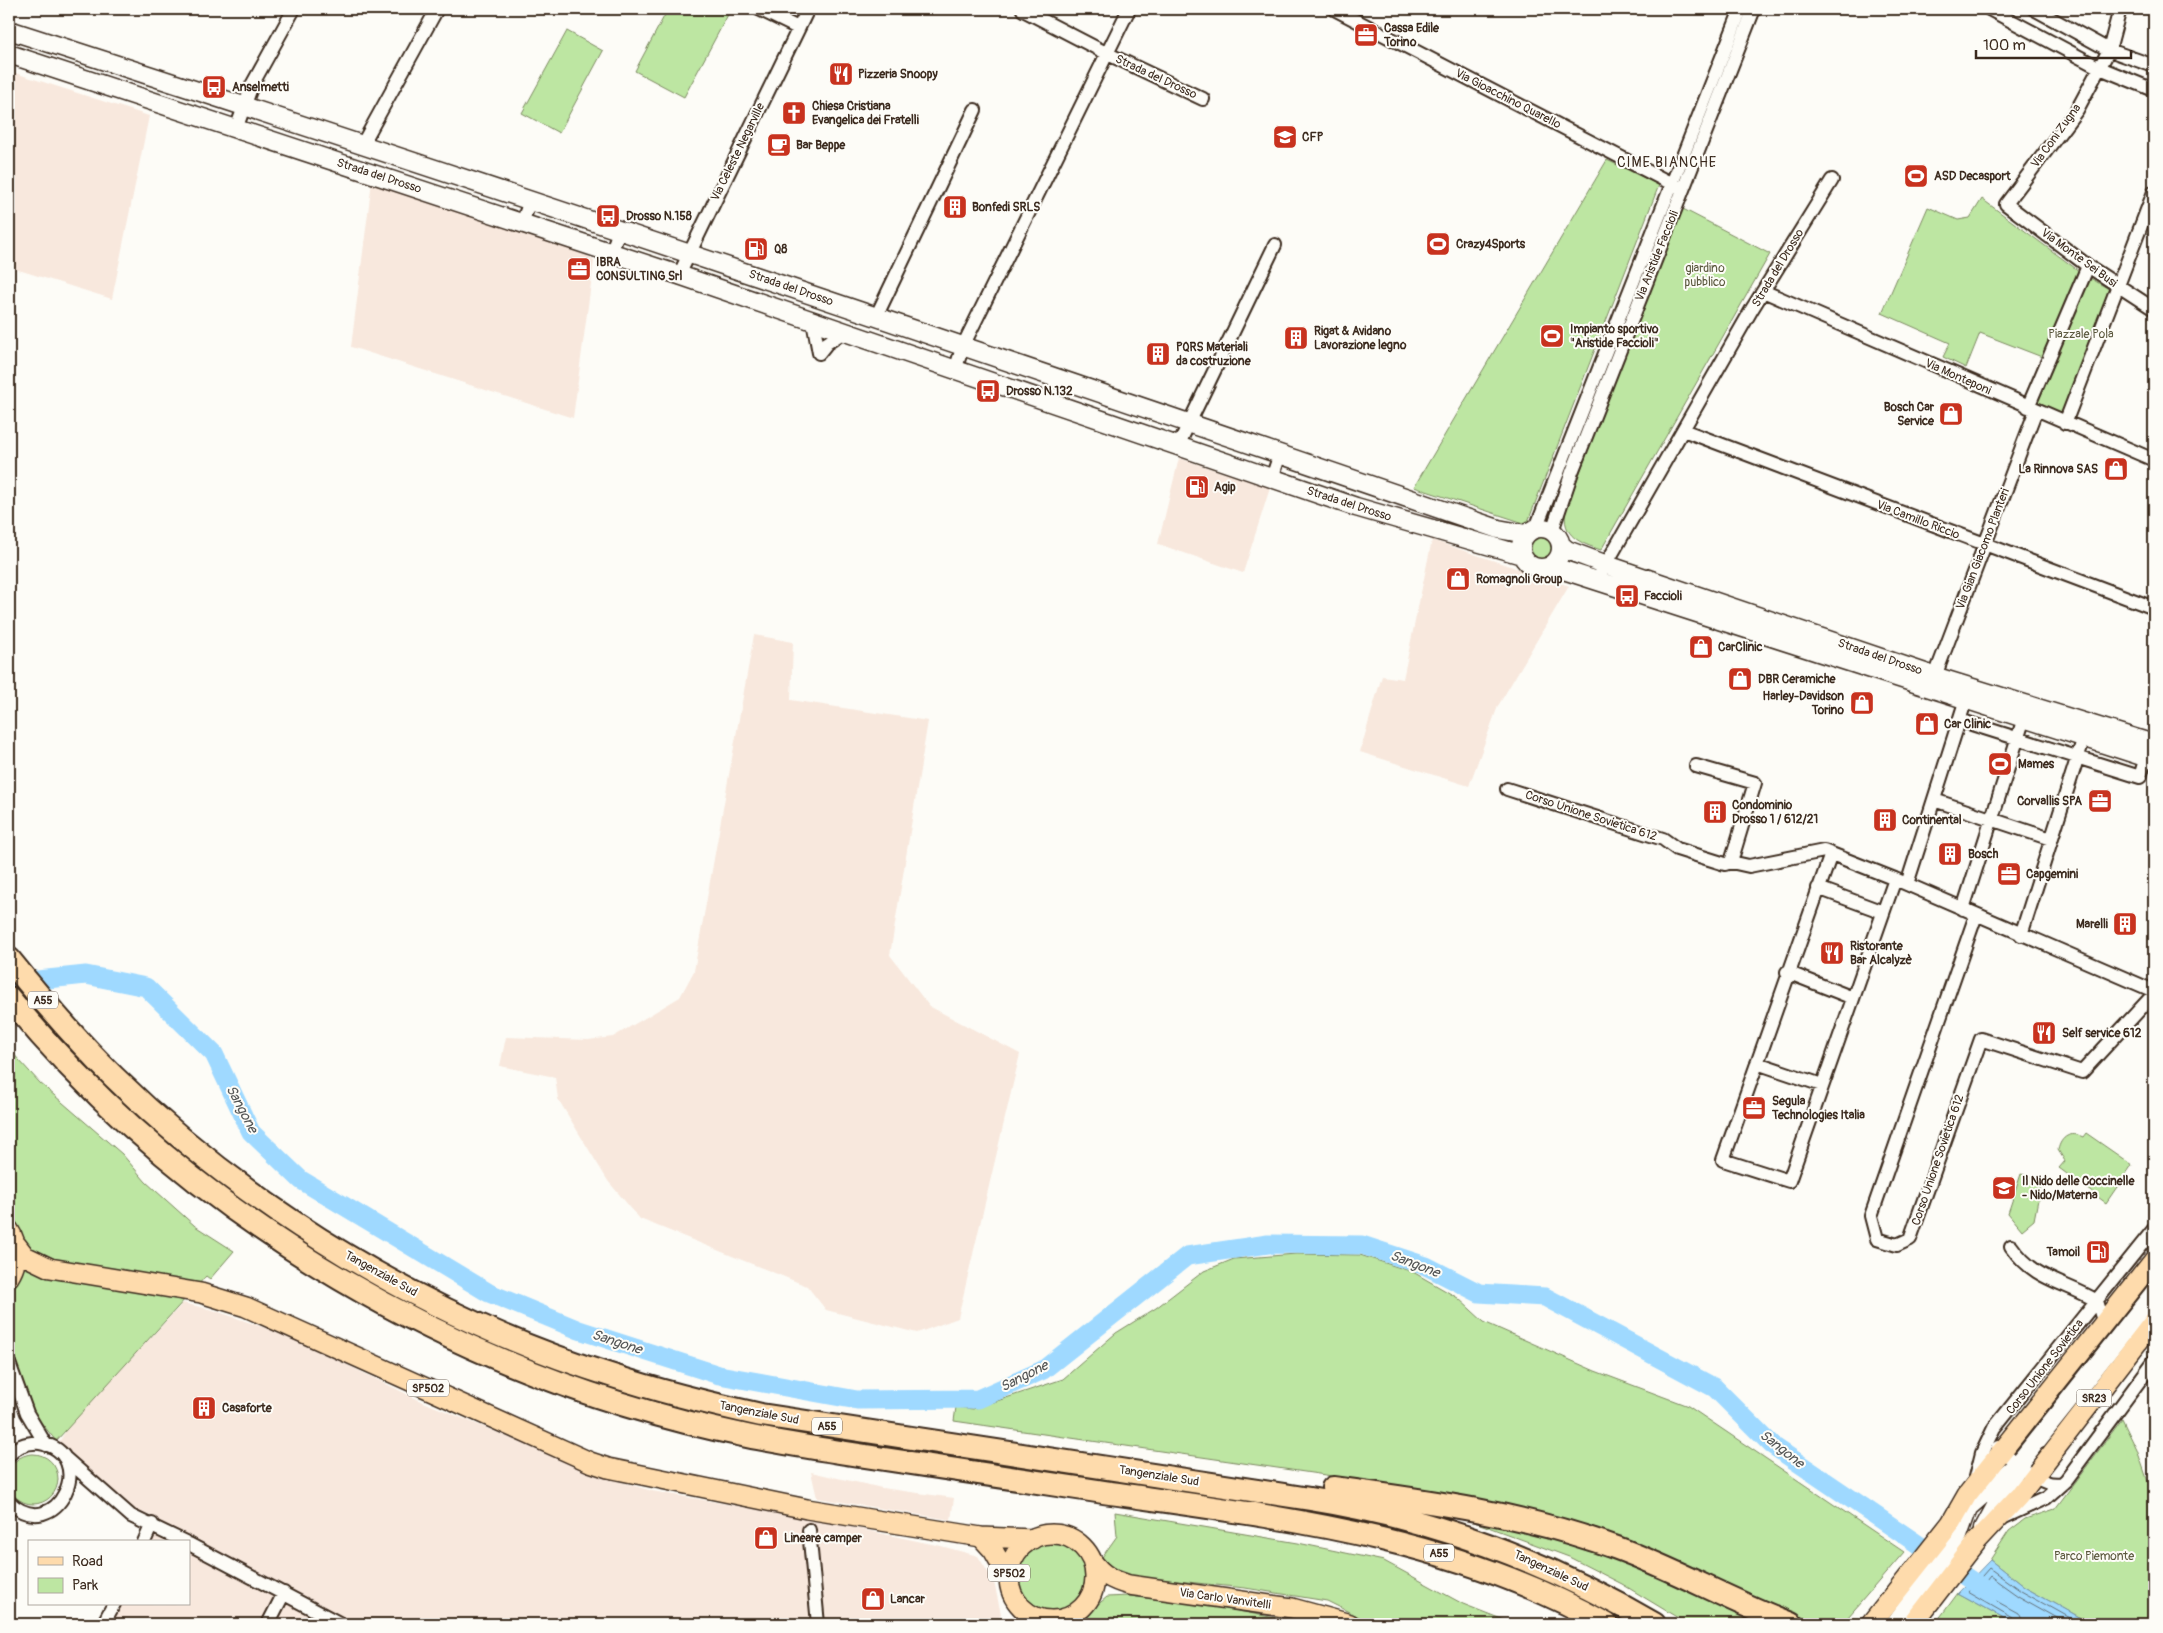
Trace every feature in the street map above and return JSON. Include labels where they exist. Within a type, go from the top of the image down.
[{"type":"highway","name":"Tangenziale Sud","points":[[9,959],[78,1040],[114,1077],[221,1169],[318,1238],[372,1270],[437,1304],[511,1338],[612,1376],[713,1404],[761,1415],[1352,1506],[1437,1526],[1521,1556],[1556,1572],[1654,1624]]},
{"type":"highway","name":"Tangenziale Sud","points":[[9,998],[48,1043],[141,1134],[252,1222],[321,1268],[442,1333],[566,1385],[643,1410],[748,1436],[1260,1515],[1381,1537],[1462,1560],[1497,1573],[1549,1594],[1606,1624]]},
{"type":"highway","points":[[1159,1476],[1258,1479],[1400,1496],[1509,1516],[1618,1549],[1791,1624]]},
{"type":"main road","name":"SP502","points":[[12,1237],[25,1256],[50,1268],[201,1293],[228,1300],[280,1321],[590,1462],[608,1468],[807,1509],[981,1537],[1033,1539],[1052,1535],[1071,1539],[1082,1547],[1101,1574],[1114,1581],[1129,1585]]},
{"type":"main road","name":"SP502","points":[[9,1278],[16,1258],[12,1237]]},
{"type":"main road","name":"Corso Unione Sovietica","points":[[1928,1605],[1936,1568],[1960,1536],[1973,1487],[2154,1260]]},
{"type":"main road","name":"SP502","points":[[9,1278],[50,1268]]},
{"type":"main road","name":"Corso Unione Sovietica","points":[[1936,1568],[1960,1536],[1995,1520],[2019,1496],[2154,1321]]},
{"type":"main road","name":"SP502","points":[[981,1537],[993,1550],[1009,1578],[1014,1598],[1024,1619],[1054,1620],[1067,1617],[1106,1590],[1129,1585]]},
{"type":"main road","name":"SP502","points":[[1009,1578],[1015,1555],[1033,1539]]},
{"type":"main road","points":[[1088,1601],[1094,1581],[1092,1561]]},
{"type":"main road","name":"SR23","points":[[1871,1624],[1936,1568]]},
{"type":"main road","name":"Via Carlo Vanvitelli","points":[[1129,1585],[1292,1608],[1350,1624]]},
{"type":"main road","name":"SR23","points":[[1913,1624],[1928,1605]]},
{"type":"street","points":[[236,129],[252,85],[294,9]]},
{"type":"street","name":"Strada del Drosso","points":[[362,145],[437,9]]},
{"type":"street","points":[[759,9],[798,28]]},
{"type":"street","name":"Via Celeste Negarville","points":[[679,275],[808,9]]},
{"type":"street","name":"Strada del Drosso","points":[[954,370],[963,346],[1130,9]]},
{"type":"street","name":"Via Gioacchino Quarello","points":[[1334,9],[1683,189]]},
{"type":"street","name":"Via Aristide Faccioli","points":[[1543,534],[1671,184],[1741,9]]},
{"type":"street","name":"Via Aristide Faccioli","points":[[1543,534],[1572,472],[1754,9]]},
{"type":"street","points":[[1988,9],[2100,68],[2154,90]]},
{"type":"street","points":[[2034,9],[2108,50],[2154,66]]},
{"type":"street","name":"Via Coni Zugna","points":[[2006,204],[2077,110],[2108,50],[2120,9]]},
{"type":"street","name":"Strada del Drosso","points":[[1023,10],[1108,54],[1203,99]]},
{"type":"street","name":"Strada del Drosso","points":[[9,30],[689,254],[1498,529],[1543,534],[1602,572]]},
{"type":"street","name":"Strada del Drosso","points":[[9,54],[679,275],[1356,507],[1522,555]]},
{"type":"street","points":[[876,317],[975,110]]},
{"type":"street","name":"Strada del Drosso","points":[[1602,572],[1763,291],[1832,180]]},
{"type":"street","points":[[2065,422],[2154,192]]},
{"type":"street","points":[[522,223],[530,201]]},
{"type":"street","name":"Via Monte Sei Busi","points":[[2006,204],[2088,266],[2154,309]]},
{"type":"street","points":[[611,253],[619,231]]},
{"type":"street","points":[[1178,446],[1274,244]]},
{"type":"street","points":[[2032,409],[2088,266]]},
{"type":"street","name":"Via Monteponi","points":[[1763,291],[2032,409],[2154,460]]},
{"type":"street","name":"Strada del Drosso","points":[[812,321],[819,353],[827,343],[844,332]]},
{"type":"street","name":"Via Gian Giacomo Planteri","points":[[1932,682],[1984,545],[2032,409]]},
{"type":"street","name":"Via Camillo Riccio","points":[[1683,430],[2154,608]]},
{"type":"street","points":[[1272,478],[1280,454]]},
{"type":"street","points":[[1543,534],[1559,557],[1551,566],[1534,567],[1527,563],[1522,555],[1520,544],[1543,534]]},
{"type":"street","name":"Strada del Drosso","points":[[1551,566],[1602,572],[2152,754]]},
{"type":"street","name":"Strada del Drosso","points":[[1932,682],[1966,699],[2024,718],[2084,737],[2152,754]]},
{"type":"street","points":[[1831,854],[1787,972],[1723,1160],[1788,1181],[1891,891],[1901,881],[1934,800],[1966,699]]},
{"type":"street","points":[[1963,909],[2024,718]]},
{"type":"street","points":[[1960,720],[2140,777],[2152,754]]},
{"type":"street","points":[[2021,935],[2084,737]]},
{"type":"street","points":[[1696,766],[1755,784],[1731,862]]},
{"type":"street","name":"Corso Unione Sovietica 612","points":[[1507,789],[1663,839],[1683,851],[1725,864],[1731,862],[1750,866],[1809,856],[1824,851],[1901,881],[2154,992],[2082,1072],[1981,1039],[1910,1238],[1897,1245],[1877,1239],[1871,1216],[1976,915]]},
{"type":"street","points":[[1934,800],[2050,839]]},
{"type":"street","points":[[1818,888],[1883,912]]},
{"type":"street","points":[[1787,972],[1853,998]]},
{"type":"street","points":[[1756,1063],[1822,1085]]},
{"type":"street","name":"Corso Unione Sovietica","points":[[2152,1231],[2154,1252]]},
{"type":"street","name":"Corso Unione Sovietica","points":[[1973,1487],[1982,1453],[1992,1431],[2152,1231]]},
{"type":"street","points":[[2012,1246],[2021,1259],[2042,1276],[2097,1301]]},
{"type":"street","points":[[1960,1536],[1969,1507],[2018,1463],[2154,1293]]},
{"type":"street","name":"Corso Unione Sovietica","points":[[2097,1301],[2104,1324]]},
{"type":"street","name":"Corso Unione Sovietica","points":[[1995,1520],[2046,1498],[2063,1483],[2154,1361]]},
{"type":"street","points":[[9,1363],[27,1413],[46,1445]]},
{"type":"street","points":[[1992,1431],[1992,1439],[2002,1450],[2034,1475],[2047,1483],[2063,1483]]},
{"type":"street","points":[[9,1455],[22,1445],[33,1443],[46,1445],[60,1454],[130,1516],[152,1524],[181,1540]]},
{"type":"street","points":[[11,1509],[36,1514],[57,1506],[64,1498],[70,1476],[60,1454]]},
{"type":"street","points":[[1960,1536],[2007,1488],[2018,1463]]},
{"type":"street","points":[[145,1540],[152,1524]]},
{"type":"street","points":[[809,1530],[818,1624]]},
{"type":"street","points":[[190,1545],[341,1624]]},
{"type":"street","points":[[1895,1624],[1936,1568]]},
{"type":"street","points":[[268,1624],[284,1593]]},
{"type":"street","points":[[1922,1624],[1928,1605]]},
{"type":"street","points":[[102,1624],[113,1606]]},
{"type":"shaded area","points":[[9,71],[149,116],[112,299],[9,267]]},
{"type":"shaded area","points":[[372,181],[575,246],[594,261],[573,418],[351,347]]},
{"type":"shaded area","points":[[1179,458],[1270,488],[1243,573],[1158,544]]},
{"type":"shaded area","points":[[1432,540],[1569,586],[1498,706],[1469,786],[1360,752],[1382,676],[1403,679]]},
{"type":"shaded area","points":[[754,635],[793,642],[791,700],[928,721],[890,955],[929,1006],[1020,1054],[958,1318],[917,1333],[826,1310],[807,1286],[640,1219],[608,1181],[558,1099],[555,1077],[500,1066],[506,1037],[588,1040],[613,1037],[680,997],[694,971]]},
{"type":"shaded area","points":[[183,1303],[213,1310],[286,1335],[421,1401],[605,1477],[652,1491],[813,1519],[941,1546],[978,1556],[994,1582],[1001,1614],[995,1624],[106,1624],[116,1606],[190,1606],[190,1540],[147,1540],[156,1518],[132,1509],[115,1497],[58,1444],[69,1425]]},
{"type":"shaded area","points":[[811,1472],[882,1488],[954,1498],[951,1520],[817,1498]]},
{"type":"green space","points":[[668,9],[731,9],[684,97],[635,71]]},
{"type":"green space","points":[[567,31],[603,51],[559,133],[522,113]]},
{"type":"green space","name":"Impianto sportivo \"Aristide Faccioli\"","points":[[1607,160],[1659,185],[1527,524],[1414,487]]},
{"type":"green space","points":[[1982,199],[2079,271],[2042,357],[1980,333],[1966,368],[1943,357],[1950,343],[1882,313],[1928,207],[1958,220],[1970,218]]},
{"type":"green space","name":"giardino pubblico","points":[[1683,209],[1770,254],[1601,550],[1579,541],[1569,532],[1565,519],[1566,510],[1610,390]]},
{"type":"green space","name":"Piazzale Pola","points":[[2087,276],[2112,291],[2065,415],[2035,402]]},
{"type":"green space","points":[[1542,535],[1551,538],[1554,547],[1551,556],[1542,559],[1533,556],[1530,547],[1533,538]]},
{"type":"green space","points":[[9,1049],[40,1083],[122,1154],[146,1182],[195,1226],[234,1251],[210,1279],[206,1276],[56,1441],[31,1410],[9,1395]]},
{"type":"green space","points":[[2086,1133],[2132,1165],[2106,1203],[2059,1168],[2065,1161],[2058,1150],[2061,1141],[2067,1136],[2079,1135],[2083,1137]]},
{"type":"green space","points":[[2021,1174],[2042,1179],[2034,1220],[2022,1230],[2008,1213]]},
{"type":"green space","points":[[1296,1254],[1360,1255],[1413,1272],[1458,1298],[1484,1322],[1595,1371],[1688,1406],[1904,1552],[1842,1624],[1819,1624],[1612,1534],[1527,1509],[1456,1494],[954,1421],[956,1407],[973,1409],[1063,1379],[1116,1333],[1156,1308],[1204,1271],[1234,1259]]},
{"type":"green space","name":"Parco Piemonte","points":[[2122,1419],[2137,1450],[2154,1499],[2154,1624],[2091,1624],[2024,1587],[1990,1560],[2009,1531],[2025,1519],[2055,1509]]},
{"type":"green space","points":[[33,1454],[43,1456],[51,1461],[56,1469],[58,1479],[56,1489],[51,1497],[43,1502],[33,1504],[23,1502],[15,1497],[10,1489],[8,1479],[10,1469],[15,1461],[23,1456]]},
{"type":"green space","points":[[1445,1511],[1575,1540],[1773,1624],[1688,1624],[1622,1584],[1569,1557]]},
{"type":"green space","points":[[1115,1512],[1298,1543],[1384,1561],[1463,1604],[1514,1624],[1373,1624],[1327,1601],[1245,1588],[1129,1576],[1100,1560],[1117,1536]]},
{"type":"green space","points":[[1051,1542],[1071,1548],[1081,1558],[1087,1578],[1081,1598],[1071,1608],[1051,1614],[1031,1608],[1021,1598],[1015,1578],[1021,1558],[1031,1548]]},
{"type":"green space","points":[[1958,1593],[2015,1624],[1935,1624]]},
{"type":"green space","points":[[1129,1596],[1196,1603],[1307,1624],[1121,1624],[1112,1617],[1099,1624],[1074,1624],[1107,1597]]},
{"type":"water","points":[[1990,1560],[2024,1587],[2091,1624],[2015,1624],[1958,1593]]},
{"type":"waterway","name":"Sangone","points":[[9,983],[86,975],[146,987],[214,1054],[251,1132],[301,1180],[489,1293],[579,1330],[719,1375],[857,1400],[978,1399],[1043,1370],[1187,1256],[1268,1244],[1362,1245],[1426,1266],[1479,1293],[1545,1297],[1715,1388],[1772,1445],[1991,1594]]},
{"type":"place","name":"Cassa Edile Torino","points":[[1366,35]]},
{"type":"place","name":"Pizzeria Snoopy","points":[[841,74]]},
{"type":"place","name":"Anselmetti","points":[[214,87]]},
{"type":"place","name":"Chiesa Cristiana Evangelica dei Fratelli","points":[[794,113]]},
{"type":"place","name":"CFP","points":[[1285,137]]},
{"type":"place","name":"Bar Beppe","points":[[779,145]]},
{"type":"place","name":"ASD Decasport","points":[[1916,176]]},
{"type":"place","name":"Bonfedi SRLS","points":[[955,207]]},
{"type":"place","name":"Drosso N.158","points":[[608,216]]},
{"type":"place","name":"Crazy4Sports","points":[[1438,244]]},
{"type":"place","name":"Q8","points":[[756,249]]},
{"type":"place","name":"IBRA CONSULTING Srl","points":[[579,269]]},
{"type":"place","name":"Impianto sportivo \"Aristide Faccioli\"","points":[[1552,336]]},
{"type":"place","name":"Rigat & Avidano Lavorazione legno","points":[[1296,338]]},
{"type":"place","name":"PQRS Materiali da costruzione","points":[[1158,354]]},
{"type":"place","name":"Drosso N.132","points":[[988,391]]},
{"type":"place","name":"Bosch Car Service","points":[[1951,414]]},
{"type":"place","name":"La Rinnova SAS","points":[[2116,469]]},
{"type":"place","name":"Agip","points":[[1197,487]]},
{"type":"place","name":"Romagnoli Group","points":[[1458,579]]},
{"type":"place","name":"Faccioli","points":[[1627,596]]},
{"type":"place","name":"CarClinic","points":[[1701,647]]},
{"type":"place","name":"DBR Ceramiche","points":[[1740,679]]},
{"type":"place","name":"Harley-Davidson Torino","points":[[1862,703]]},
{"type":"place","name":"Car Clinic","points":[[1927,724]]},
{"type":"place","name":"Mames","points":[[2000,764]]},
{"type":"place","name":"Corvallis SPA","points":[[2100,801]]},
{"type":"place","name":"Condominio Drosso 1 / 612/21","points":[[1715,812]]},
{"type":"place","name":"Continental","points":[[1885,820]]},
{"type":"place","name":"Bosch","points":[[1950,854]]},
{"type":"place","name":"Capgemini","points":[[2009,874]]},
{"type":"place","name":"Marelli","points":[[2125,924]]},
{"type":"place","name":"Ristorante Bar Alcalyzè","points":[[1832,953]]},
{"type":"place","name":"Self service 612","points":[[2044,1033]]},
{"type":"place","name":"Segula Technologies Italia","points":[[1754,1108]]},
{"type":"place","name":"Il Nido delle Coccinelle - Nido/Materna","points":[[2004,1188]]},
{"type":"place","name":"Tamoil","points":[[2098,1252]]},
{"type":"place","name":"Casaforte","points":[[204,1408]]},
{"type":"place","name":"Lineare camper","points":[[766,1538]]},
{"type":"place","name":"Lancar","points":[[873,1599]]},
{"type":"district","name":"CIME BIANCHE","points":[[1667,162]]}]
